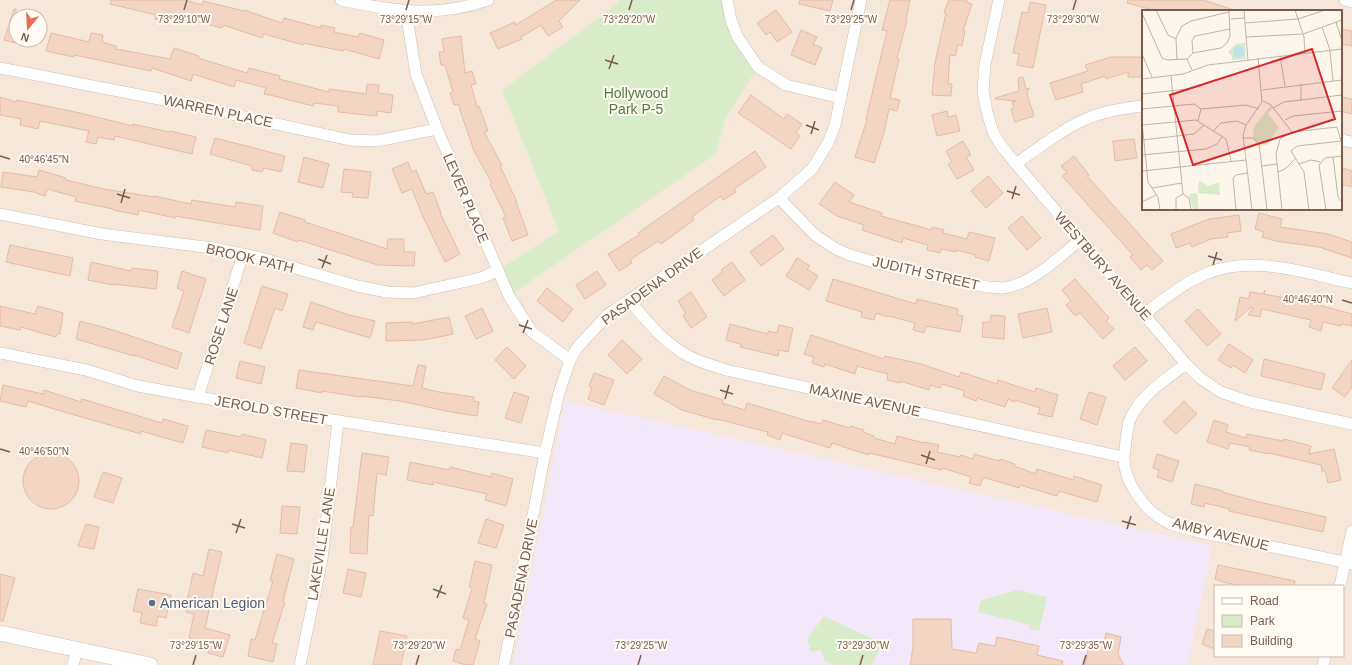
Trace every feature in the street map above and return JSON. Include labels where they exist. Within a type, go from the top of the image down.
[{"type":"street","points":[[341,0],[406,11],[433,12],[456,9],[488,0]]},
{"type":"street","points":[[727,0],[731,20],[737,36],[744,49],[758,68],[786,84],[841,98]]},
{"type":"street","name":"PASADENA DRIVE","points":[[504,665],[545,453],[559,393],[570,360],[577,348],[607,315],[779,198],[812,169],[831,137],[835,125],[861,0]]},
{"type":"street","name":"WESTBURY AVENUE","points":[[999,0],[985,64],[983,91],[993,132],[1000,144],[1016,164],[1186,364],[1200,378],[1221,392],[1250,402],[1352,424]]},
{"type":"street","points":[[1345,0],[1352,2]]},
{"type":"street","name":"LEVER PLACE","points":[[406,11],[416,74],[437,129],[497,271],[509,296],[532,332],[570,360]]},
{"type":"street","name":"WARREN PLACE","points":[[0,68],[190,105],[350,140],[377,141],[437,129]]},
{"type":"street","points":[[1016,164],[1062,132],[1086,118],[1116,109],[1142,106]]},
{"type":"street","points":[[1342,140],[1352,142]]},
{"type":"street","name":"JUDITH STREET","points":[[779,198],[815,235],[836,249],[850,255],[884,265],[988,287],[1004,288],[1031,278],[1080,240]]},
{"type":"street","name":"BROOK PATH","points":[[0,214],[102,234],[213,248],[243,254],[357,286],[387,292],[413,293],[481,278],[497,271]]},
{"type":"street","name":"ROSE LANE","points":[[198,397],[243,254]]},
{"type":"street","points":[[1144,314],[1188,282],[1220,268],[1251,264],[1280,268],[1352,283]]},
{"type":"street","name":"MAXINE AVENUE","points":[[629,300],[650,325],[671,344],[698,360],[726,370],[1123,457]]},
{"type":"street","name":"JEROLD STREET","points":[[0,353],[86,370],[138,386],[338,421],[545,453]]},
{"type":"street","name":"AMBY AVENUE","points":[[1186,364],[1151,392],[1138,407],[1129,422],[1123,457],[1129,480],[1138,497],[1154,513],[1171,524],[1203,533],[1349,563]]},
{"type":"street","name":"LAKEVILLE LANE","points":[[300,665],[322,559],[338,421]]},
{"type":"street","points":[[1340,585],[1349,563],[1352,531]]},
{"type":"street","points":[[0,633],[150,665]]},
{"type":"street","points":[[73,665],[76,650]]},
{"type":"shaded area","points":[[0,0],[1352,0],[1352,665],[0,665]]},
{"type":"shaded area","points":[[565,401],[1212,546],[1188,665],[513,665]]},
{"type":"green space","name":"Hollywood Park P-5","points":[[620,0],[727,0],[734,28],[758,67],[725,119],[716,154],[509,296],[497,271],[559,231],[502,90],[612,8]]},
{"type":"green space","points":[[1018,590],[1047,597],[1039,631],[1029,629],[1030,625],[978,612],[981,600]]},
{"type":"green space","points":[[824,616],[882,643],[872,665],[833,665],[825,661],[821,650],[811,652],[807,639]]},
{"type":"building","points":[[111,0],[185,0],[202,5],[203,1],[244,10],[282,23],[284,18],[321,28],[321,25],[335,28],[334,32],[358,37],[360,33],[384,40],[379,59],[344,49],[343,51],[303,43],[303,45],[264,34],[262,38],[223,25],[222,28],[171,16],[169,23],[155,19],[156,15],[110,4]]},
{"type":"building","points":[[556,0],[580,0],[559,21],[563,27],[548,36],[541,25],[521,37],[522,39],[498,49],[490,33],[515,22],[516,25]]},
{"type":"building","points":[[800,0],[833,0],[830,11],[799,4]]},
{"type":"building","points":[[890,0],[910,0],[890,98],[900,100],[897,111],[889,109],[884,133],[874,163],[855,157],[867,120],[887,31],[882,30]]},
{"type":"building","points":[[949,0],[967,0],[966,2],[972,4],[963,31],[965,31],[962,46],[958,45],[955,56],[950,55],[948,84],[952,84],[951,96],[932,95],[935,63],[946,13],[944,12]]},
{"type":"building","points":[[1128,0],[1203,0],[1231,9],[1152,10],[1127,3]]},
{"type":"building","points":[[1030,2],[1046,5],[1033,68],[1017,65],[1019,54],[1013,53],[1022,12],[1028,13]]},
{"type":"building","points":[[776,10],[792,32],[777,42],[770,32],[766,35],[757,23]]},
{"type":"building","points":[[8,28],[8,41],[4,40]]},
{"type":"building","points":[[1342,29],[1352,31],[1352,46],[1342,44]]},
{"type":"building","points":[[801,30],[817,37],[813,44],[822,48],[815,65],[791,55]]},
{"type":"building","points":[[51,33],[89,42],[91,33],[103,35],[102,42],[116,46],[116,49],[170,59],[174,48],[199,56],[198,58],[247,73],[249,68],[280,76],[279,79],[329,92],[329,89],[366,94],[367,84],[379,85],[378,93],[393,95],[391,113],[377,111],[377,116],[338,112],[338,106],[314,103],[313,106],[264,94],[266,88],[236,80],[234,87],[193,74],[191,81],[152,68],[151,71],[74,55],[74,57],[46,51]]},
{"type":"building","points":[[461,36],[465,73],[472,71],[476,84],[471,85],[477,107],[479,106],[488,131],[484,132],[502,165],[500,166],[517,202],[528,235],[512,241],[503,218],[506,217],[490,184],[492,183],[474,151],[458,104],[454,105],[450,93],[453,92],[445,65],[441,65],[439,52],[444,52],[442,39]]},
{"type":"building","points":[[1111,57],[1142,57],[1142,77],[1128,77],[1128,72],[1106,79],[1105,76],[1081,84],[1083,92],[1056,100],[1050,83],[1088,71],[1085,65]]},
{"type":"building","points":[[1023,77],[1026,89],[1029,88],[1027,94],[1034,116],[1015,122],[1011,109],[1014,108],[1012,102],[1016,101],[995,98],[1019,91],[1018,78]]},
{"type":"building","points":[[751,95],[784,119],[787,114],[802,124],[796,133],[800,136],[791,149],[738,113]]},
{"type":"building","points":[[0,97],[16,102],[17,100],[133,126],[133,124],[196,137],[192,154],[115,136],[114,140],[98,137],[96,144],[86,142],[89,131],[40,121],[38,129],[20,125],[21,119],[0,115]]},
{"type":"building","points":[[1342,97],[1352,99],[1352,114],[1342,111]]},
{"type":"building","points":[[947,111],[948,117],[956,115],[960,131],[937,136],[932,115]]},
{"type":"building","points":[[215,138],[285,156],[281,172],[264,168],[262,172],[252,170],[252,166],[210,154]]},
{"type":"building","points":[[1134,139],[1137,158],[1115,161],[1113,141]]},
{"type":"building","points":[[963,141],[971,155],[966,157],[974,170],[957,179],[948,164],[952,162],[946,151]]},
{"type":"building","points":[[755,151],[766,167],[734,189],[736,192],[723,200],[721,196],[692,217],[694,220],[661,244],[658,241],[630,260],[632,263],[619,271],[608,254],[639,235],[638,233]]},
{"type":"building","points":[[1074,156],[1089,175],[1087,176],[1163,261],[1152,270],[1147,265],[1141,270],[1130,257],[1133,255],[1062,176],[1067,173],[1061,166]]},
{"type":"building","points":[[304,157],[329,164],[323,188],[298,182]]},
{"type":"building","points":[[408,162],[412,172],[416,170],[426,194],[433,192],[440,213],[460,254],[445,262],[423,217],[412,189],[402,193],[392,169]]},
{"type":"building","points":[[1343,168],[1352,171],[1352,187],[1342,184]]},
{"type":"building","points":[[344,169],[371,172],[368,198],[352,197],[353,193],[341,192]]},
{"type":"building","points":[[39,170],[66,178],[66,180],[104,189],[154,196],[191,204],[192,200],[235,207],[236,202],[263,206],[260,230],[175,216],[175,218],[139,210],[138,215],[75,201],[76,197],[47,189],[45,196],[34,192],[1,187],[3,172],[37,177]]},
{"type":"building","points":[[988,176],[1003,193],[986,208],[971,191]]},
{"type":"building","points":[[835,182],[854,195],[849,202],[882,213],[881,216],[932,230],[932,227],[944,230],[943,233],[967,239],[969,232],[995,238],[989,261],[975,257],[976,255],[956,250],[956,252],[941,249],[940,253],[927,250],[928,245],[903,238],[902,243],[862,230],[864,225],[837,216],[819,204]]},
{"type":"building","points":[[280,212],[305,220],[305,222],[387,249],[388,239],[404,239],[404,252],[415,252],[414,266],[378,265],[299,240],[298,242],[273,233]]},
{"type":"building","points":[[1259,213],[1282,219],[1280,227],[1328,234],[1352,242],[1352,258],[1319,247],[1275,241],[1262,237],[1264,232],[1255,229]]},
{"type":"building","points":[[1239,215],[1241,231],[1227,233],[1228,237],[1211,239],[1192,247],[1190,243],[1176,248],[1171,234],[1209,219]]},
{"type":"building","points":[[1022,216],[1041,238],[1027,250],[1008,228]]},
{"type":"building","points":[[773,235],[784,249],[761,266],[750,252]]},
{"type":"building","points":[[10,245],[73,258],[70,276],[6,262]]},
{"type":"building","points":[[797,258],[810,266],[807,269],[818,276],[809,290],[786,276]]},
{"type":"building","points":[[91,262],[131,271],[132,268],[158,271],[156,289],[113,285],[88,280]]},
{"type":"building","points":[[732,262],[745,280],[724,296],[712,280],[722,272],[721,270]]},
{"type":"building","points":[[182,271],[206,279],[189,333],[172,327],[184,291],[177,288]]},
{"type":"building","points":[[597,271],[606,285],[585,299],[576,285]]},
{"type":"building","points":[[833,279],[916,304],[917,299],[958,309],[957,315],[963,316],[960,332],[926,326],[924,333],[913,330],[915,323],[889,316],[876,313],[874,320],[861,317],[862,312],[826,301]]},
{"type":"building","points":[[1075,279],[1109,318],[1106,321],[1114,329],[1103,339],[1080,313],[1075,316],[1066,305],[1071,301],[1062,290]]},
{"type":"building","points":[[262,286],[288,294],[282,311],[275,308],[261,349],[244,343]]},
{"type":"building","points":[[547,288],[573,309],[563,322],[537,301]]},
{"type":"building","points":[[1265,290],[1264,294],[1315,304],[1352,314],[1352,326],[1341,324],[1341,326],[1323,322],[1321,331],[1309,327],[1311,320],[1262,309],[1260,317],[1248,315],[1253,308],[1251,307],[1235,321],[1240,297],[1249,299],[1250,292],[1263,294]]},
{"type":"building","points":[[691,292],[707,317],[691,328],[683,316],[686,314],[678,301]]},
{"type":"building","points":[[311,302],[349,315],[375,321],[370,338],[316,322],[313,330],[303,327]]},
{"type":"building","points":[[0,306],[35,314],[38,306],[63,313],[60,334],[57,334],[56,337],[21,327],[20,330],[0,326]]},
{"type":"building","points":[[482,308],[493,331],[476,339],[465,316]]},
{"type":"building","points":[[1047,308],[1052,332],[1023,338],[1018,314]]},
{"type":"building","points":[[1198,309],[1221,334],[1207,346],[1185,321]]},
{"type":"building","points":[[991,315],[1005,316],[1004,339],[982,337],[983,322],[990,322]]},
{"type":"building","points":[[449,317],[453,334],[424,340],[386,341],[386,323],[412,322],[413,324]]},
{"type":"building","points":[[80,321],[113,330],[182,353],[177,369],[76,339]]},
{"type":"building","points":[[730,324],[768,334],[768,331],[777,333],[779,325],[793,328],[788,352],[779,350],[778,356],[740,347],[741,344],[726,340]]},
{"type":"building","points":[[811,335],[884,359],[885,356],[921,364],[959,377],[961,372],[997,384],[998,380],[1035,392],[1036,388],[1058,395],[1052,417],[1038,414],[1040,408],[1015,400],[1014,402],[1008,399],[1005,407],[977,398],[976,401],[963,396],[965,391],[942,384],[940,388],[930,385],[929,390],[900,381],[900,383],[887,380],[888,374],[857,366],[855,374],[825,364],[824,367],[812,363],[814,357],[804,354]]},
{"type":"building","points":[[622,340],[642,359],[627,374],[608,355]]},
{"type":"building","points":[[1229,344],[1253,360],[1245,373],[1233,365],[1231,368],[1218,360]]},
{"type":"building","points":[[507,347],[526,366],[514,379],[495,360]]},
{"type":"building","points":[[1135,347],[1147,361],[1125,380],[1113,366]]},
{"type":"building","points":[[1264,359],[1325,374],[1321,390],[1261,376]]},
{"type":"building","points":[[1352,360],[1352,387],[1345,397],[1332,388]]},
{"type":"building","points":[[240,361],[265,367],[261,384],[236,378]]},
{"type":"building","points":[[418,365],[426,366],[422,388],[474,397],[474,401],[479,402],[477,416],[400,401],[322,391],[322,393],[296,388],[299,370],[413,386]]},
{"type":"building","points":[[594,373],[614,380],[604,405],[588,399],[592,388],[589,386]]},
{"type":"building","points":[[664,376],[690,390],[723,400],[722,403],[745,410],[747,403],[811,422],[821,424],[823,420],[849,428],[850,426],[864,430],[863,432],[874,436],[874,438],[895,444],[897,436],[939,445],[937,452],[960,457],[961,455],[973,459],[974,454],[999,461],[1000,459],[1036,474],[1037,469],[1073,480],[1074,476],[1102,485],[1097,502],[1059,491],[1057,496],[1020,485],[1019,488],[983,477],[980,486],[969,483],[971,477],[942,468],[942,470],[869,453],[868,455],[832,443],[830,448],[782,433],[780,440],[767,435],[768,432],[682,410],[654,394]]},
{"type":"building","points":[[3,385],[43,394],[44,390],[81,402],[82,399],[162,423],[163,419],[188,426],[183,443],[141,431],[141,434],[28,401],[26,407],[0,401]]},
{"type":"building","points":[[514,392],[529,397],[521,423],[505,418]]},
{"type":"building","points":[[1089,392],[1106,397],[1097,425],[1080,419]]},
{"type":"building","points":[[1184,401],[1197,414],[1176,434],[1163,422]]},
{"type":"building","points":[[1214,420],[1228,425],[1226,432],[1246,438],[1247,434],[1283,441],[1284,439],[1311,446],[1309,454],[1334,449],[1341,480],[1328,483],[1325,471],[1322,471],[1321,465],[1249,450],[1250,447],[1230,443],[1228,449],[1207,442]]},
{"type":"building","points":[[206,430],[241,437],[242,434],[266,440],[262,458],[228,450],[228,453],[202,447]]},
{"type":"building","points":[[291,443],[307,445],[304,472],[287,471]]},
{"type":"building","points":[[46,453],[56,453],[71,461],[77,470],[79,481],[77,492],[71,501],[56,509],[46,509],[35,504],[28,497],[23,486],[23,476],[28,465],[35,458]]},
{"type":"building","points":[[362,453],[389,457],[386,475],[377,473],[373,516],[369,515],[367,554],[350,553],[351,527],[353,527]]},
{"type":"building","points":[[1157,454],[1179,461],[1172,482],[1157,477],[1159,470],[1153,468]]},
{"type":"building","points":[[410,462],[449,470],[450,467],[491,477],[492,473],[513,479],[506,506],[485,500],[487,494],[433,482],[433,485],[407,480]]},
{"type":"building","points":[[103,472],[122,478],[113,503],[94,497]]},
{"type":"building","points":[[1195,484],[1259,502],[1326,517],[1323,532],[1229,511],[1230,509],[1205,503],[1204,507],[1191,504]]},
{"type":"building","points":[[282,506],[300,507],[297,534],[280,533]]},
{"type":"building","points":[[486,519],[504,525],[496,548],[478,543]]},
{"type":"building","points":[[86,524],[99,527],[94,549],[78,546]]},
{"type":"building","points":[[209,549],[222,552],[205,628],[230,635],[223,657],[208,653],[211,643],[189,638],[194,614],[186,612],[193,573],[203,576]]},
{"type":"building","points":[[277,554],[294,559],[283,601],[285,602],[272,643],[277,644],[273,662],[248,656],[251,639],[255,640],[273,581],[270,581]]},
{"type":"building","points":[[475,561],[492,565],[484,603],[487,604],[475,639],[480,641],[473,665],[466,665],[453,661],[456,649],[460,650],[469,620],[463,618],[472,588],[469,587]]},
{"type":"building","points":[[1218,565],[1295,581],[1294,585],[1236,585],[1215,579]]},
{"type":"building","points":[[348,569],[366,573],[361,597],[343,593]]},
{"type":"building","points":[[0,574],[15,578],[3,621],[0,621]]},
{"type":"building","name":"American Legion","points":[[138,589],[171,595],[166,618],[158,616],[156,626],[140,623],[142,613],[133,611]]},
{"type":"building","points":[[913,619],[951,619],[952,649],[976,653],[979,643],[995,646],[997,637],[1039,646],[1037,655],[1063,661],[1062,665],[910,665],[913,648]]},
{"type":"building","points":[[1207,629],[1214,631],[1214,649],[1202,644]]},
{"type":"building","points":[[380,631],[407,636],[401,665],[373,665]]},
{"type":"building","points":[[1106,633],[1121,637],[1118,654],[1124,665],[1085,665],[1089,645],[1103,647]]},
{"type":"place","name":"American Legion","points":[[152,603]]}]
